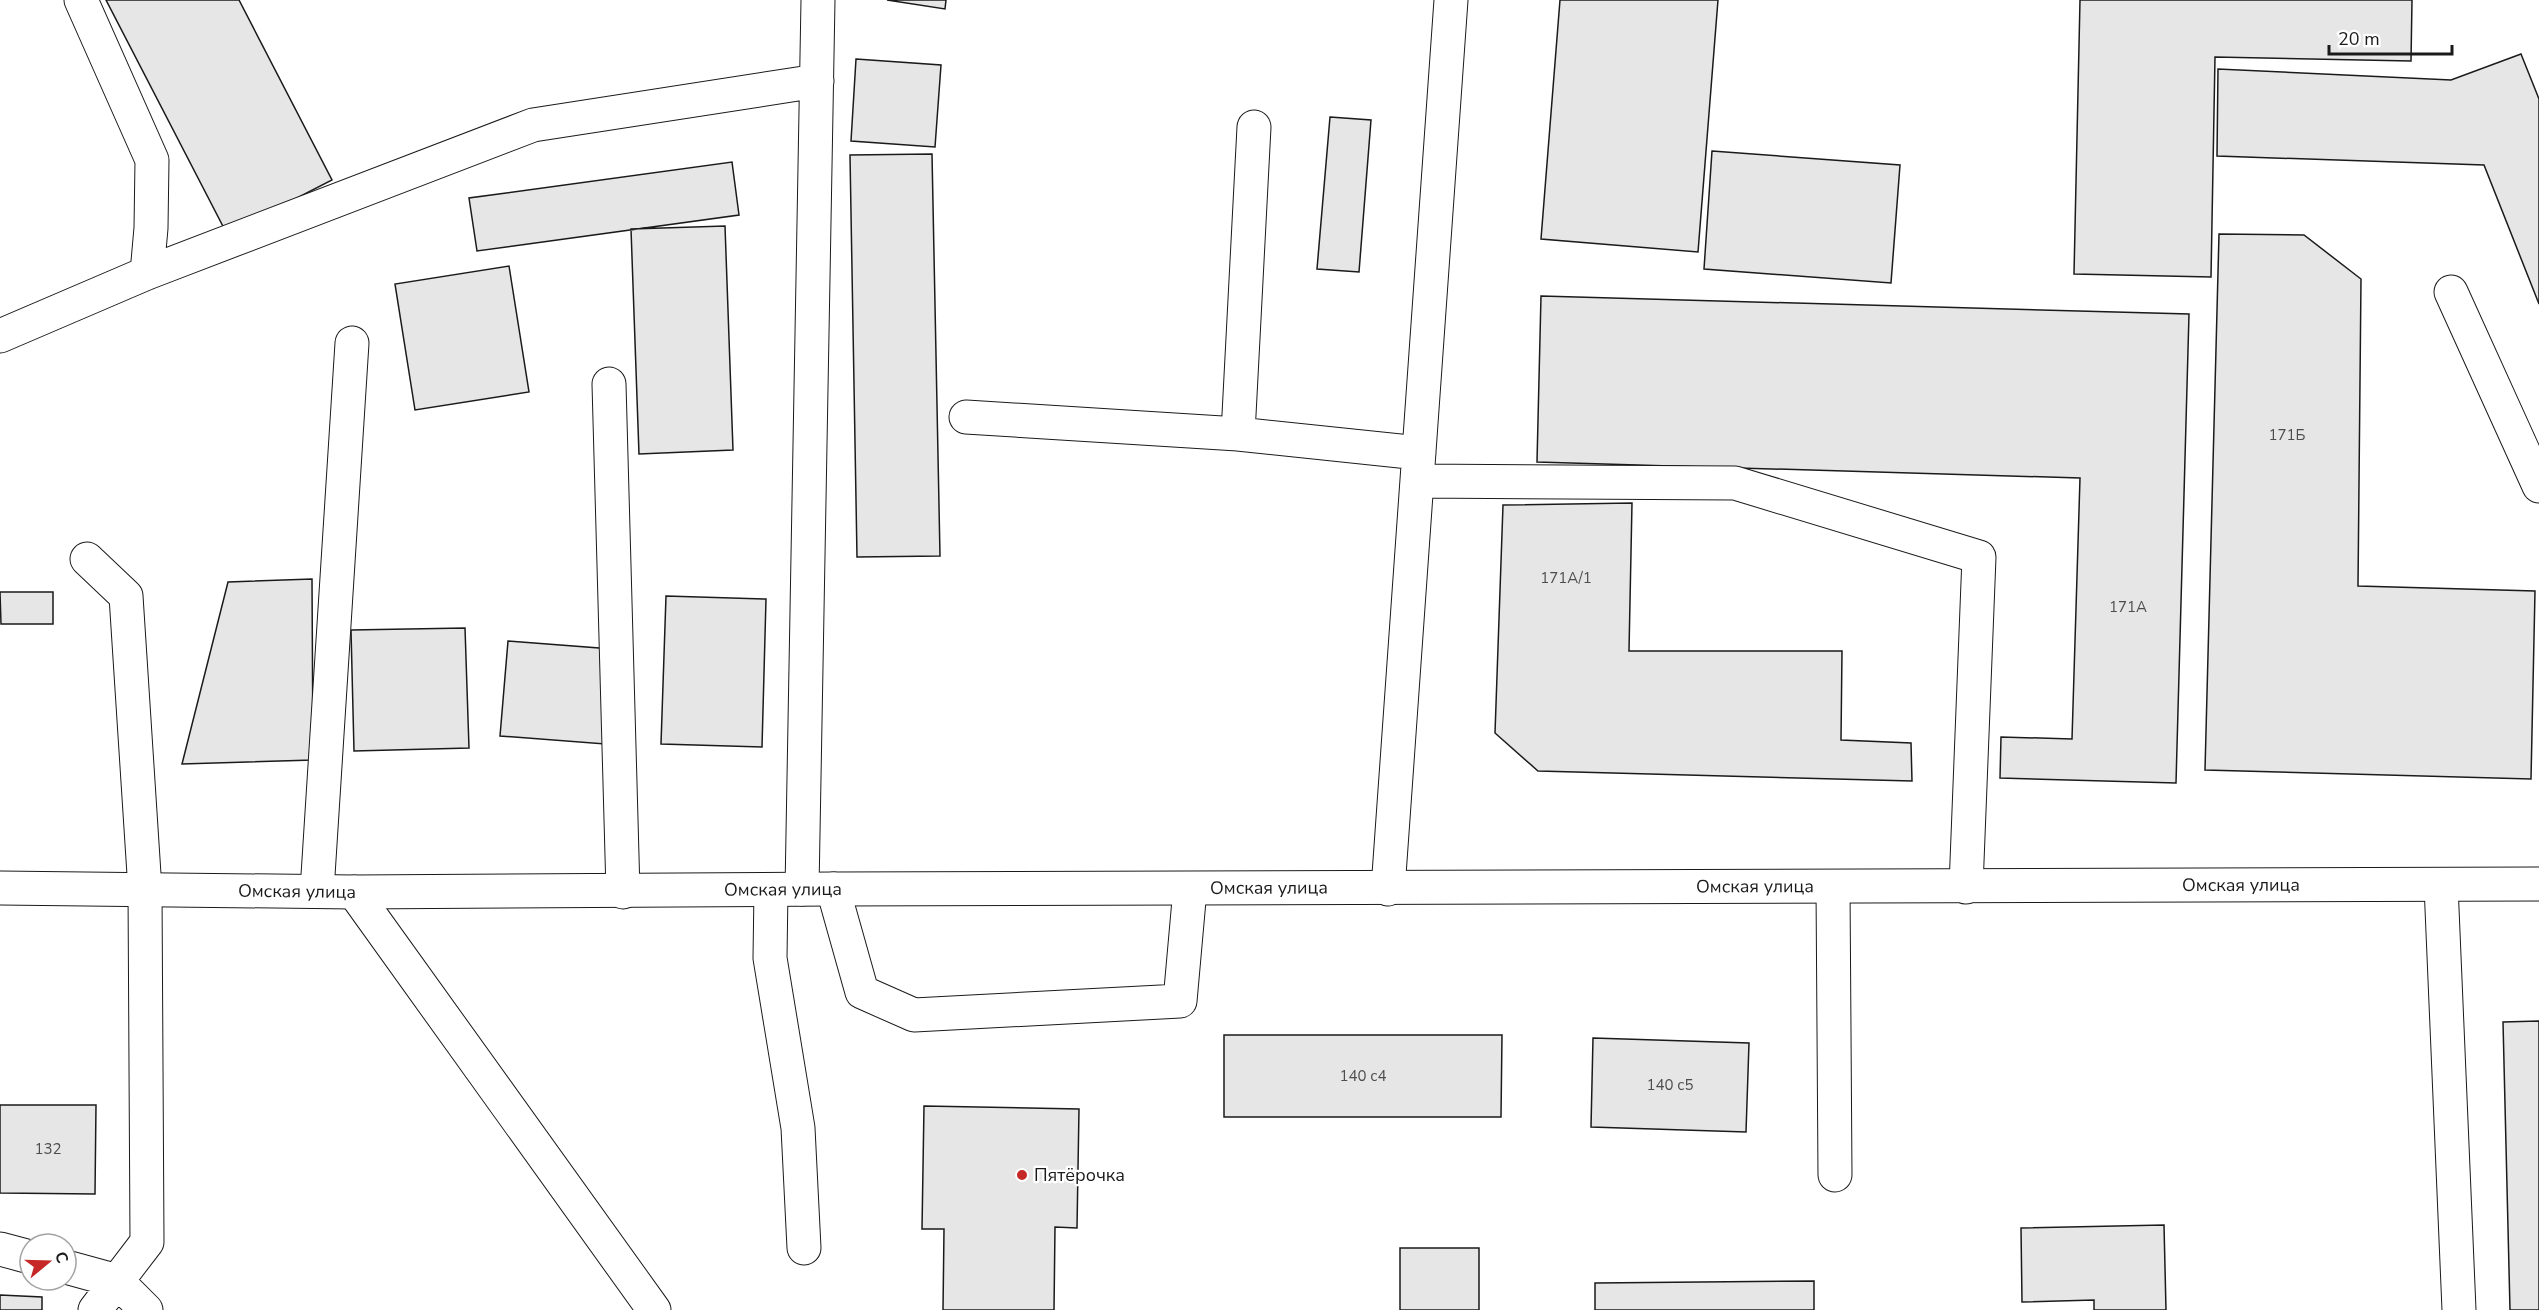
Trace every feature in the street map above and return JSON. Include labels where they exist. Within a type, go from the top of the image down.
[{"type":"main road","points":[[81,0],[152,160],[151,228],[147,273]]},
{"type":"main road","points":[[804,1248],[798,1128],[770,958],[802,889],[818,0]]},
{"type":"main road","points":[[1388,889],[1451,0]]},
{"type":"main road","points":[[0,336],[147,273],[533,125],[817,81]]},
{"type":"main road","points":[[1238,434],[1254,127]]},
{"type":"main road","points":[[2451,292],[2539,486]]},
{"type":"main road","points":[[317,891],[352,344]]},
{"type":"main road","points":[[609,384],[623,892]]},
{"type":"main road","points":[[966,417],[1238,434],[1418,467],[1736,483],[1979,557],[1966,887]]},
{"type":"main road","points":[[87,559],[126,596],[145,890],[147,1242],[95,1310]]},
{"type":"main road","name":"Омская улица","points":[[0,888],[623,892],[802,889],[2539,884]]},
{"type":"main road","points":[[2441,885],[2459,1310]]},
{"type":"main road","points":[[1833,887],[1834,1175]]},
{"type":"main road","points":[[802,889],[862,992],[914,1015],[1180,1000],[1190,889]]},
{"type":"main road","points":[[354,892],[654,1310]]},
{"type":"main road","points":[[0,1249],[18,1254]]},
{"type":"main road","points":[[78,1270],[117,1281],[146,1310]]},
{"type":"building","points":[[106,0],[239,0],[332,180],[227,234]]},
{"type":"building","points":[[887,0],[946,0],[945,9]]},
{"type":"building","points":[[1560,0],[1718,0],[1698,252],[1541,239]]},
{"type":"building","points":[[2080,0],[2412,0],[2411,61],[2215,57],[2211,277],[2074,274]]},
{"type":"building","points":[[2521,54],[2539,99],[2539,304],[2484,165],[2217,156],[2218,69],[2451,80]]},
{"type":"building","points":[[856,59],[941,65],[935,147],[851,141]]},
{"type":"building","points":[[1330,117],[1371,120],[1359,272],[1317,269]]},
{"type":"building","points":[[1712,151],[1900,165],[1891,283],[1704,269]]},
{"type":"building","points":[[932,154],[940,556],[857,557],[850,155]]},
{"type":"building","points":[[732,162],[739,215],[477,251],[469,198]]},
{"type":"building","points":[[725,226],[733,450],[639,454],[631,229]]},
{"type":"building","points":[[2219,234],[2304,235],[2361,279],[2358,586],[2535,591],[2531,779],[2205,770]]},
{"type":"building","points":[[509,266],[529,392],[415,410],[395,284]]},
{"type":"building","points":[[1541,296],[2189,314],[2176,783],[2000,778],[2001,737],[2072,739],[2080,478],[1537,462]]},
{"type":"building","points":[[1632,503],[1629,651],[1842,651],[1841,740],[1911,743],[1912,781],[1538,771],[1495,733],[1503,505]]},
{"type":"building","points":[[312,579],[313,760],[182,764],[228,582]]},
{"type":"building","points":[[0,592],[53,592],[53,624],[1,624]]},
{"type":"building","points":[[666,596],[766,599],[762,747],[661,744]]},
{"type":"building","points":[[465,628],[469,748],[354,751],[351,630]]},
{"type":"building","points":[[508,641],[612,649],[605,744],[500,736]]},
{"type":"building","points":[[2539,1021],[2539,1310],[2510,1310],[2503,1022]]},
{"type":"building","points":[[1224,1035],[1502,1035],[1501,1117],[1224,1117]]},
{"type":"building","points":[[1593,1038],[1749,1043],[1746,1132],[1591,1127]]},
{"type":"building","points":[[0,1105],[96,1105],[95,1194],[0,1193]]},
{"type":"building","points":[[924,1106],[1079,1109],[1077,1228],[1055,1227],[1054,1310],[943,1310],[944,1229],[922,1229]]},
{"type":"building","points":[[2164,1225],[2166,1310],[2094,1310],[2094,1300],[2022,1302],[2021,1228]]},
{"type":"building","points":[[1400,1248],[1479,1248],[1479,1310],[1400,1310]]},
{"type":"building","points":[[1814,1281],[1814,1310],[1595,1310],[1595,1283]]},
{"type":"building","points":[[0,1295],[42,1297],[42,1310],[0,1310]]},
{"type":"place","name":"Пятёрочка","points":[[1022,1175]]}]
